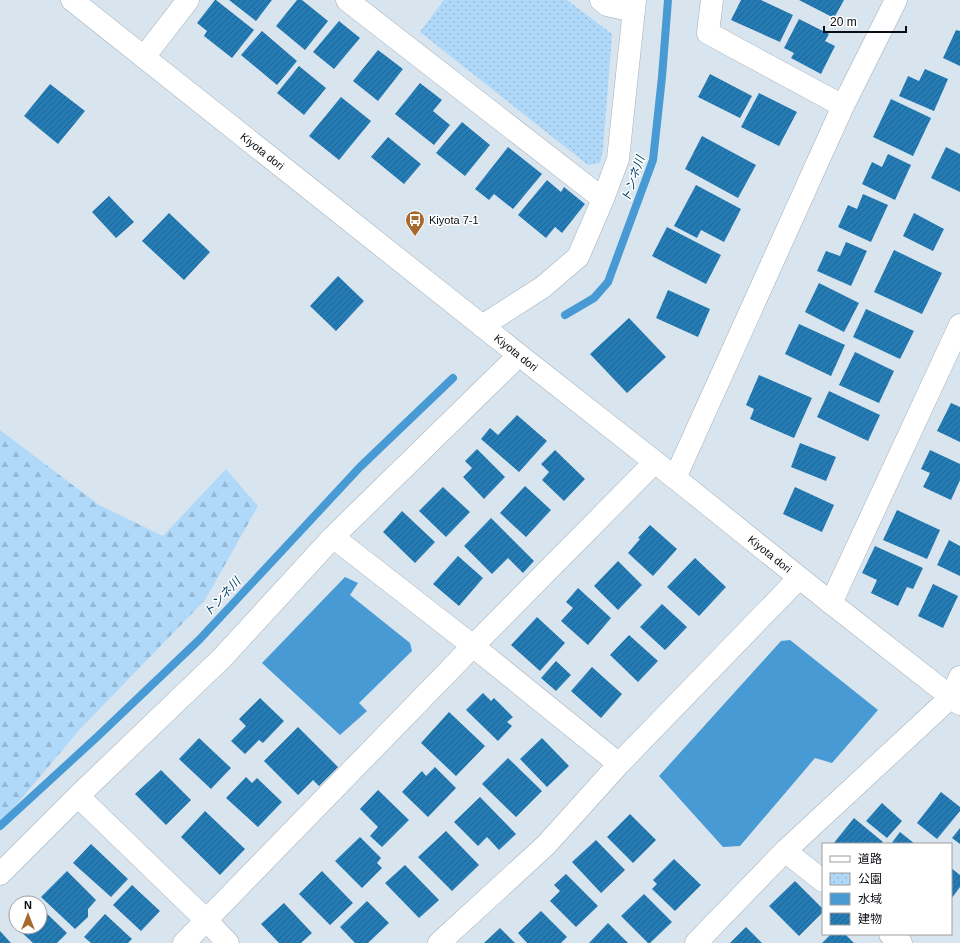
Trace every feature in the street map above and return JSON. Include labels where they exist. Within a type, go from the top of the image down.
[{"type":"street","name":"Kiyota dori","points":[[72,0],[655,462],[830,603],[955,700]]},
{"type":"street","points":[[144,57],[188,0]]},
{"type":"street","points":[[347,0],[603,199]]},
{"type":"street","points":[[482,326],[543,287],[578,257],[603,199],[618,159],[635,5],[607,5],[601,0]]},
{"type":"street","points":[[712,0],[708,33],[843,106]]},
{"type":"street","points":[[675,478],[843,106],[896,0]]},
{"type":"street","points":[[830,603],[960,325]]},
{"type":"street","points":[[0,874],[78,796],[222,658],[333,537],[519,355]]},
{"type":"street","points":[[184,943],[472,646],[655,462]]},
{"type":"street","points":[[333,537],[620,764]]},
{"type":"street","points":[[439,943],[546,845],[620,764],[799,578]]},
{"type":"street","points":[[696,943],[785,851],[955,700],[960,677]]},
{"type":"street","points":[[78,796],[228,943]]},
{"type":"street","points":[[785,851],[822,880]]},
{"type":"street","points":[[891,935],[901,943]]},
{"type":"green space","points":[[444,0],[567,0],[612,34],[603,150],[600,163],[588,165],[420,32]]},
{"type":"green space","points":[[0,430],[99,505],[163,536],[226,469],[258,506],[205,600],[81,728],[0,824]]},
{"type":"water","points":[[345,577],[358,583],[350,595],[410,643],[412,651],[359,703],[367,711],[340,735],[262,663]]},
{"type":"water","points":[[790,640],[878,710],[832,763],[815,758],[740,846],[723,847],[659,776],[781,641]]},
{"type":"building","points":[[215,0],[254,30],[232,58],[204,36],[207,31],[197,23]]},
{"type":"building","points":[[229,0],[272,0],[256,21]]},
{"type":"building","points":[[297,0],[302,0],[328,21],[305,50],[276,26]]},
{"type":"building","points":[[741,0],[761,0],[793,15],[780,42],[731,20]]},
{"type":"building","points":[[799,0],[844,0],[834,18]]},
{"type":"building","points":[[799,19],[829,34],[825,41],[835,46],[821,74],[791,58],[794,53],[784,48]]},
{"type":"building","points":[[339,21],[360,38],[334,69],[313,52]]},
{"type":"building","points":[[956,30],[960,31],[960,66],[943,58]]},
{"type":"building","points":[[262,31],[297,61],[277,85],[241,55]]},
{"type":"building","points":[[378,50],[403,69],[378,101],[353,81]]},
{"type":"building","points":[[299,66],[326,88],[304,115],[277,93]]},
{"type":"building","points":[[925,69],[948,79],[934,111],[899,96],[908,76],[919,81]]},
{"type":"building","points":[[710,74],[752,96],[740,118],[698,97]]},
{"type":"building","points":[[420,83],[442,100],[433,111],[450,125],[434,145],[395,114]]},
{"type":"building","points":[[50,84],[85,111],[58,144],[24,116]]},
{"type":"building","points":[[759,93],[797,112],[779,146],[741,127]]},
{"type":"building","points":[[341,97],[371,121],[339,160],[309,136]]},
{"type":"building","points":[[891,99],[931,118],[913,156],[873,137]]},
{"type":"building","points":[[462,122],[490,145],[465,176],[436,153]]},
{"type":"building","points":[[702,136],[756,165],[738,198],[685,169]]},
{"type":"building","points":[[388,137],[421,164],[404,184],[371,157]]},
{"type":"building","points":[[508,147],[542,174],[513,209],[494,194],[489,200],[475,189]]},
{"type":"building","points":[[946,147],[960,154],[960,192],[931,178]]},
{"type":"building","points":[[888,154],[911,165],[895,200],[862,184],[872,162],[882,167]]},
{"type":"building","points":[[547,180],[561,192],[564,187],[585,204],[562,233],[555,227],[546,238],[518,215]]},
{"type":"building","points":[[696,185],[741,209],[724,242],[701,230],[697,238],[674,226]]},
{"type":"building","points":[[863,194],[888,205],[871,242],[838,227],[848,205],[857,209]]},
{"type":"building","points":[[109,196],[134,222],[116,238],[92,212]]},
{"type":"building","points":[[169,213],[210,252],[184,280],[142,241]]},
{"type":"building","points":[[914,213],[944,229],[933,251],[903,236]]},
{"type":"building","points":[[667,227],[721,255],[706,284],[652,256]]},
{"type":"building","points":[[846,242],[867,251],[851,286],[817,271],[826,251],[840,256]]},
{"type":"building","points":[[894,250],[942,273],[922,314],[874,292]]},
{"type":"building","points":[[338,276],[364,301],[336,331],[310,306]]},
{"type":"building","points":[[819,283],[859,303],[844,332],[805,312]]},
{"type":"building","points":[[668,290],[710,309],[698,337],[656,318]]},
{"type":"building","points":[[866,309],[914,331],[900,359],[853,337]]},
{"type":"building","points":[[629,318],[666,357],[627,393],[590,354]]},
{"type":"building","points":[[799,324],[845,345],[831,376],[785,354]]},
{"type":"building","points":[[855,352],[894,371],[879,403],[839,385]]},
{"type":"building","points":[[759,375],[812,398],[794,438],[750,419],[754,409],[746,405]]},
{"type":"building","points":[[829,391],[880,415],[868,441],[817,417]]},
{"type":"building","points":[[951,403],[960,407],[960,442],[937,431]]},
{"type":"building","points":[[517,415],[547,441],[519,472],[481,439],[490,428],[498,435]]},
{"type":"building","points":[[800,443],[836,457],[826,481],[791,467]]},
{"type":"building","points":[[477,449],[505,477],[484,499],[463,477],[472,468],[465,461]]},
{"type":"building","points":[[555,450],[585,479],[564,501],[542,480],[549,472],[541,464]]},
{"type":"building","points":[[930,450],[960,464],[960,480],[951,500],[923,487],[930,473],[921,469]]},
{"type":"building","points":[[525,486],[551,510],[526,537],[500,513]]},
{"type":"building","points":[[443,487],[470,512],[446,537],[419,511]]},
{"type":"building","points":[[795,487],[834,505],[822,532],[783,514]]},
{"type":"building","points":[[897,510],[940,530],[927,559],[883,540]]},
{"type":"building","points":[[402,511],[435,542],[415,563],[383,532]]},
{"type":"building","points":[[491,518],[534,561],[523,573],[508,558],[492,574],[464,546]]},
{"type":"building","points":[[650,525],[677,549],[653,576],[628,553],[640,539],[638,538]]},
{"type":"building","points":[[949,540],[960,546],[960,576],[937,565]]},
{"type":"building","points":[[875,546],[923,568],[913,589],[907,587],[898,606],[871,593],[877,580],[862,573]]},
{"type":"building","points":[[458,556],[483,578],[459,606],[433,584]]},
{"type":"building","points":[[695,558],[726,587],[699,616],[667,587]]},
{"type":"building","points":[[618,561],[642,585],[618,610],[594,586]]},
{"type":"building","points":[[933,584],[958,596],[943,628],[918,616]]},
{"type":"building","points":[[578,588],[611,618],[588,645],[561,621],[573,608],[566,602]]},
{"type":"building","points":[[662,604],[687,627],[665,650],[640,627]]},
{"type":"building","points":[[537,617],[565,643],[540,671],[511,645]]},
{"type":"building","points":[[629,635],[658,661],[638,682],[610,655]]},
{"type":"building","points":[[556,661],[571,675],[556,691],[541,678]]},
{"type":"building","points":[[592,667],[622,694],[601,718],[571,691]]},
{"type":"building","points":[[483,693],[491,701],[494,698],[513,717],[507,722],[512,726],[498,741],[466,710]]},
{"type":"building","points":[[260,698],[284,721],[263,743],[259,740],[245,754],[231,741],[246,726],[239,719]]},
{"type":"building","points":[[449,712],[485,746],[456,776],[421,743]]},
{"type":"building","points":[[298,727],[338,767],[319,786],[313,780],[298,795],[264,761]]},
{"type":"building","points":[[199,738],[231,768],[211,789],[179,759]]},
{"type":"building","points":[[542,738],[569,766],[547,787],[520,759]]},
{"type":"building","points":[[508,758],[542,791],[516,817],[482,784]]},
{"type":"building","points":[[435,767],[456,788],[428,817],[402,792],[422,771],[426,776]]},
{"type":"building","points":[[161,770],[191,800],[166,825],[135,794]]},
{"type":"building","points":[[246,777],[252,783],[257,778],[282,802],[258,827],[226,798]]},
{"type":"building","points":[[378,790],[409,820],[382,847],[370,836],[378,827],[360,809]]},
{"type":"building","points":[[941,792],[960,807],[960,811],[937,839],[917,823]]},
{"type":"building","points":[[480,797],[516,834],[499,850],[487,837],[478,846],[454,822]]},
{"type":"building","points":[[882,803],[902,821],[887,838],[866,821]]},
{"type":"building","points":[[205,811],[245,849],[220,875],[181,837]]},
{"type":"building","points":[[630,814],[656,840],[633,863],[607,837]]},
{"type":"building","points":[[854,818],[883,842],[882,843],[834,843]]},
{"type":"building","points":[[960,828],[960,844],[952,838]]},
{"type":"building","points":[[446,831],[479,865],[452,891],[418,857]]},
{"type":"building","points":[[900,832],[914,843],[892,843]]},
{"type":"building","points":[[360,837],[381,858],[377,863],[382,868],[362,888],[335,861]]},
{"type":"building","points":[[596,840],[625,870],[601,893],[572,862]]},
{"type":"building","points":[[91,844],[128,879],[111,897],[73,863]]},
{"type":"building","points":[[674,859],[701,885],[675,911],[652,889],[657,884],[653,880]]},
{"type":"building","points":[[405,865],[439,900],[419,918],[385,883]]},
{"type":"building","points":[[952,869],[960,875],[960,887],[952,898]]},
{"type":"building","points":[[67,871],[96,900],[88,909],[88,917],[75,929],[48,904],[48,895],[43,895]]},
{"type":"building","points":[[322,871],[353,903],[330,925],[299,894]]},
{"type":"building","points":[[566,874],[598,906],[576,927],[550,901],[560,891],[554,885]]},
{"type":"building","points":[[795,881],[822,908],[822,913],[799,936],[769,906]]},
{"type":"building","points":[[132,885],[160,911],[141,931],[113,905]]},
{"type":"building","points":[[644,894],[672,922],[650,943],[648,943],[621,916]]},
{"type":"building","points":[[367,901],[389,923],[368,943],[355,943],[340,927]]},
{"type":"building","points":[[284,903],[312,933],[301,943],[279,943],[261,924]]},
{"type":"building","points":[[541,911],[567,937],[561,943],[527,943],[518,933]]},
{"type":"building","points":[[105,914],[132,939],[128,943],[91,943],[84,937]]},
{"type":"building","points":[[48,915],[67,933],[57,943],[33,943],[24,935],[48,935]]},
{"type":"building","points":[[608,923],[628,943],[589,943]]},
{"type":"building","points":[[746,927],[762,943],[730,943]]},
{"type":"building","points":[[500,928],[515,943],[484,943]]},
{"type":"building","points":[[0,931],[11,943],[0,943]]},
{"type":"building","points":[[830,935],[846,935],[854,943],[822,943]]},
{"type":"waterway","name":"トンネ川","points":[[565,315],[594,298],[608,282],[653,160],[662,77],[668,0]]},
{"type":"waterway","name":"トンネ川","points":[[0,826],[97,737],[199,640],[360,467],[453,378]]},
{"type":"place","name":"Kiyota 7-1","points":[[415,237]]}]
